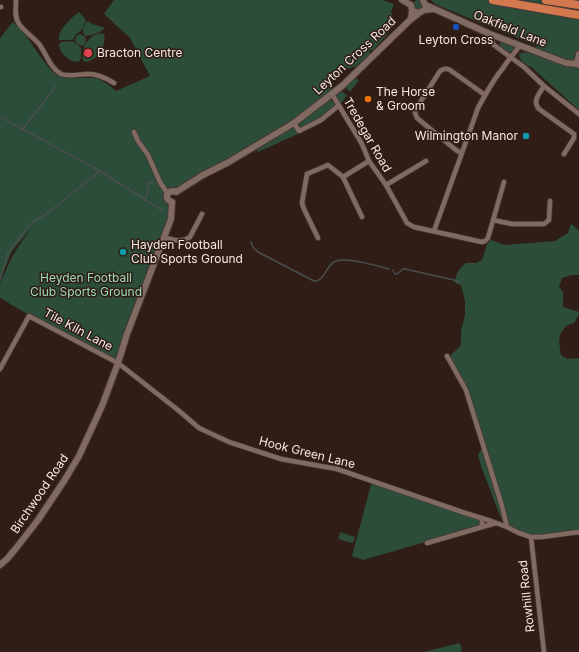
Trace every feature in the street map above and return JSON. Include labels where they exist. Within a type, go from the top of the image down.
[{"type":"highway","points":[[493,0],[579,15]]},
{"type":"highway","points":[[546,0],[579,5]]},
{"type":"street","points":[[16,0],[16,15],[19,24],[39,44],[52,65],[61,74],[96,75],[104,77],[114,83]]},
{"type":"street","name":"Oakfield Lane","points":[[402,0],[434,9],[490,34],[566,63],[578,65]]},
{"type":"street","name":"Leyton Cross Road","points":[[167,193],[171,191],[176,192],[203,175],[227,164],[294,123],[332,94],[372,58],[411,19],[417,5]]},
{"type":"street","points":[[490,34],[494,45],[524,67],[544,86],[579,114]]},
{"type":"street","points":[[434,231],[478,108],[485,94],[501,70],[520,45]]},
{"type":"street","points":[[578,65],[579,54]]},
{"type":"street","points":[[461,153],[417,118],[415,112],[436,77],[444,68],[448,68],[485,94]]},
{"type":"street","points":[[544,86],[535,101],[536,105],[539,109],[574,134],[574,138],[564,154]]},
{"type":"street","name":"Tredegar Road","points":[[332,94],[362,144],[369,161],[386,185],[407,223],[414,227],[482,242],[485,241],[488,238],[504,182]]},
{"type":"street","name":"Leyton Cross Road","points":[[294,123],[299,131],[321,120],[338,106]]},
{"type":"street","points":[[134,132],[138,141],[148,155],[160,182],[167,193],[167,199],[172,202]]},
{"type":"street","points":[[344,177],[369,161]]},
{"type":"street","name":"Tredegar Road","points":[[386,185],[426,161]]},
{"type":"street","points":[[318,238],[302,203],[307,174],[328,166],[344,177],[362,217]]},
{"type":"street","points":[[172,202],[177,198],[176,192]]},
{"type":"street","points":[[493,220],[512,224],[544,224],[549,220],[550,201]]},
{"type":"street","points":[[118,362],[127,334],[171,219],[172,202]]},
{"type":"street","points":[[164,237],[181,241],[187,240],[202,214]]},
{"type":"street","name":"Tile Kiln Lane","points":[[0,369],[29,316],[118,362]]},
{"type":"street","points":[[447,356],[466,390],[502,506],[507,527]]},
{"type":"street","name":"Hook Green Lane","points":[[118,362],[199,428],[229,442],[281,459],[337,469],[482,518],[531,537],[579,532]]},
{"type":"street","name":"Birchwood Road","points":[[0,565],[7,559],[32,528],[54,498],[72,469],[93,427],[118,362]]},
{"type":"street","points":[[482,518],[482,527]]},
{"type":"street","points":[[427,543],[496,523]]},
{"type":"street","name":"Rowhill Road","points":[[531,537],[544,652]]},
{"type":"green space","name":"Heyden Football Club Sports Ground","points":[[114,0],[382,0],[394,4],[391,12],[394,21],[385,37],[373,50],[370,50],[369,55],[356,66],[341,71],[334,78],[328,79],[333,87],[329,92],[295,120],[176,193],[171,194],[172,207],[118,362],[0,298],[0,283],[13,255],[31,228],[12,251],[0,280],[0,38],[13,22],[24,33],[48,67],[57,75],[65,78],[95,78],[101,80],[116,91],[150,76],[130,38],[104,14]]},
{"type":"green space","points":[[416,0],[420,0],[423,5],[420,10],[416,10],[413,7],[413,3]]},
{"type":"green space","points":[[431,0],[579,0],[579,110],[530,66],[529,67],[521,60],[519,54],[525,52],[535,55],[537,46],[435,4]]},
{"type":"green space","points":[[79,12],[86,20],[81,31],[76,34],[73,40],[59,40],[60,33],[69,21]]},
{"type":"green space","points":[[88,21],[92,24],[105,28],[96,34],[85,36],[83,28]]},
{"type":"green space","points":[[100,33],[104,34],[105,39],[100,52],[93,59],[84,62],[82,53],[86,44],[92,37]]},
{"type":"green space","points":[[80,34],[86,39],[85,44],[81,46],[77,44],[75,40],[77,35]]},
{"type":"green space","points":[[501,41],[516,48],[510,53],[500,46]]},
{"type":"green space","points":[[61,42],[74,42],[81,48],[81,58],[79,62],[69,59],[60,49],[59,45]]},
{"type":"green space","points":[[354,78],[359,80],[350,92],[345,87]]},
{"type":"green space","points":[[340,91],[347,95],[340,105],[336,98]]},
{"type":"green space","points":[[330,99],[335,104],[334,107],[315,121],[301,128],[298,123]]},
{"type":"green space","points":[[292,127],[295,128],[298,134],[258,152],[257,150]]},
{"type":"green space","points":[[572,224],[579,231],[579,275],[571,275],[562,278],[559,287],[563,292],[563,307],[579,312],[579,314],[574,323],[565,327],[560,335],[559,341],[561,355],[567,359],[579,358],[579,530],[538,536],[520,531],[502,521],[481,466],[478,455],[481,450],[485,449],[464,383],[450,356],[461,345],[461,331],[465,315],[465,301],[461,285],[455,283],[458,272],[466,263],[476,263],[482,260],[487,244],[491,240],[505,245],[555,241],[568,233]]},
{"type":"green space","points":[[372,481],[491,521],[478,527],[363,560],[352,556]]},
{"type":"green space","points":[[340,532],[355,537],[353,543],[338,539]]},
{"type":"green space","points":[[460,643],[462,652],[424,652]]},
{"type":"waterway","points":[[23,129],[56,86]]},
{"type":"waterway","points":[[0,117],[100,171]]},
{"type":"waterway","points":[[0,280],[8,253],[29,225],[49,212],[100,171],[163,211]]},
{"type":"waterway","points":[[145,200],[148,191],[147,186],[153,182]]},
{"type":"waterway","points":[[251,242],[253,247],[258,252],[314,281],[321,278],[332,263],[340,260],[362,262],[389,269]]},
{"type":"waterway","points":[[393,270],[395,274],[405,269],[454,280],[460,283]]},
{"type":"place","name":"Leyton Cross","points":[[456,27]]},
{"type":"place","name":"Bracton Centre","points":[[88,53]]},
{"type":"place","name":"The Horse & Groom","points":[[368,99]]},
{"type":"place","name":"Wilmington Manor","points":[[526,136]]},
{"type":"place","name":"Hayden Football Club Sports Ground","points":[[123,252]]}]
